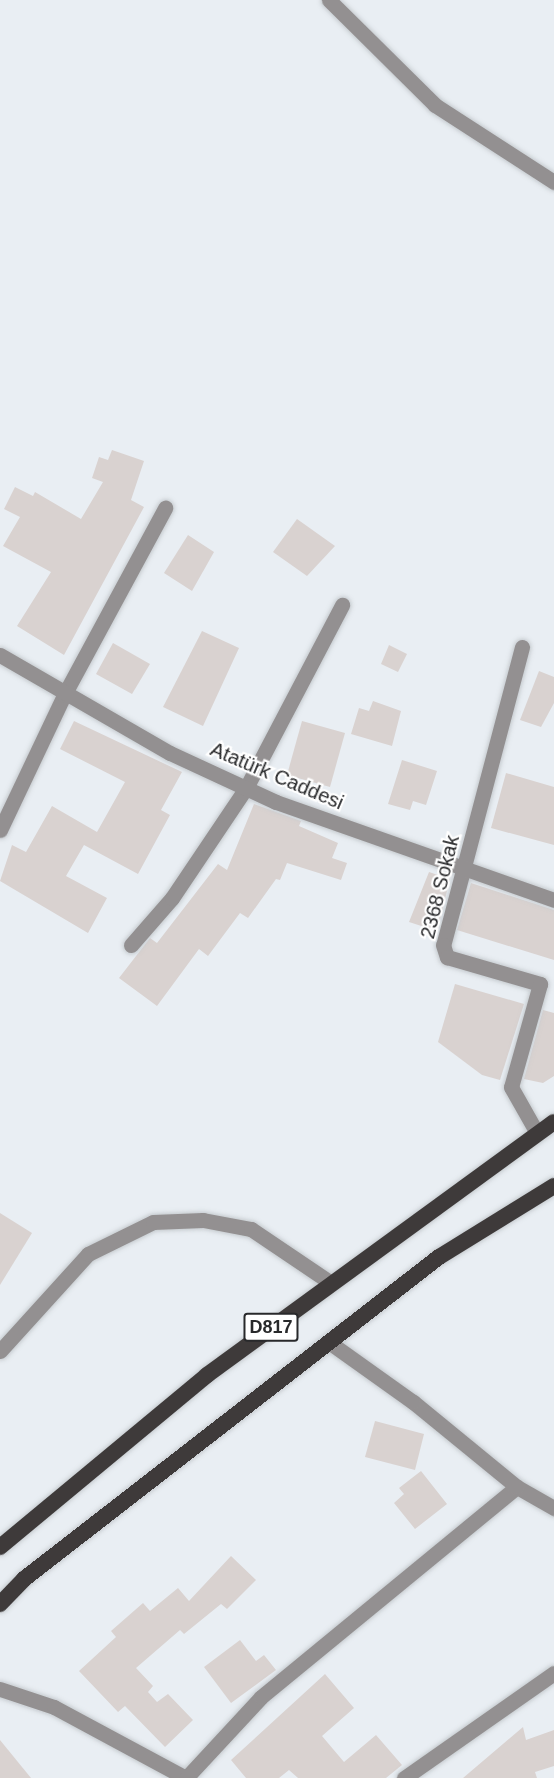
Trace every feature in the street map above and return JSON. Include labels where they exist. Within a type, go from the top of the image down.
[{"type":"highway","name":"D817","points":[[0,1547],[207,1375],[554,1122]]},
{"type":"highway","name":"D817","points":[[0,1604],[24,1579],[439,1257],[554,1186]]},
{"type":"street","points":[[329,0],[435,105],[554,182]]},
{"type":"street","points":[[0,830],[64,695],[165,508]]},
{"type":"street","points":[[130,945],[172,898],[246,788],[342,605]]},
{"type":"street","name":"2368 Sokak","points":[[522,647],[466,869],[442,945],[447,957],[540,984],[511,1086],[537,1133]]},
{"type":"street","name":"Atatürk Caddesi","points":[[0,655],[64,695],[246,788],[554,900]]},
{"type":"street","points":[[0,1351],[88,1254],[153,1222],[203,1220],[251,1229],[331,1283]]},
{"type":"street","points":[[329,1342],[413,1402],[517,1488],[554,1508]]},
{"type":"street","points":[[0,1689],[54,1707],[186,1778],[261,1697],[517,1488]]},
{"type":"street","points":[[404,1778],[554,1673]]},
{"type":"building","points":[[112,450],[144,461],[131,500],[144,507],[64,655],[17,626],[51,572],[3,546],[20,517],[4,509],[15,487],[33,496],[35,492],[81,519],[103,482],[92,478],[99,457],[108,460]]},
{"type":"building","points":[[297,519],[335,546],[307,576],[273,552]]},
{"type":"building","points":[[188,535],[214,552],[192,591],[164,573]]},
{"type":"building","points":[[202,631],[239,648],[203,726],[163,707]]},
{"type":"building","points":[[113,643],[150,664],[132,694],[96,674]]},
{"type":"building","points":[[389,645],[407,654],[398,672],[381,664]]},
{"type":"building","points":[[539,671],[554,677],[554,703],[541,727],[520,720]]},
{"type":"building","points":[[373,701],[401,711],[392,746],[351,734],[359,708],[369,711]]},
{"type":"building","points":[[74,721],[182,772],[161,810],[170,815],[138,874],[84,845],[66,876],[107,898],[88,933],[0,881],[12,845],[26,852],[52,806],[97,832],[125,782],[60,749]]},
{"type":"building","points":[[302,721],[345,733],[330,787],[287,775]]},
{"type":"building","points":[[402,760],[437,771],[426,805],[413,801],[410,810],[388,804]]},
{"type":"building","points":[[506,773],[554,787],[554,845],[491,828]]},
{"type":"building","points":[[254,804],[301,821],[299,826],[338,843],[332,858],[347,863],[341,880],[287,863],[280,880],[276,879],[248,918],[240,913],[208,956],[199,949],[157,1006],[119,978],[150,938],[157,943],[218,864],[227,870]]},
{"type":"building","points":[[429,872],[450,879],[437,931],[409,922]]},
{"type":"building","points":[[471,883],[554,910],[554,960],[457,930]]},
{"type":"building","points":[[455,984],[524,1004],[500,1080],[482,1075],[438,1042]]},
{"type":"building","points":[[543,1010],[554,1013],[554,1076],[543,1083],[524,1079]]},
{"type":"building","points":[[0,1213],[32,1233],[0,1285]]},
{"type":"building","points":[[375,1421],[424,1434],[415,1470],[365,1457]]},
{"type":"building","points":[[421,1471],[447,1504],[415,1529],[394,1503],[404,1494],[399,1488]]},
{"type":"building","points":[[231,1556],[256,1580],[227,1609],[221,1604],[184,1634],[180,1630],[136,1668],[153,1686],[148,1692],[157,1702],[168,1694],[193,1720],[165,1747],[125,1706],[118,1712],[79,1671],[116,1637],[111,1631],[143,1603],[150,1611],[178,1588],[189,1601]]},
{"type":"building","points":[[240,1640],[256,1661],[264,1655],[276,1670],[231,1703],[204,1667]]},
{"type":"building","points":[[325,1674],[354,1708],[322,1736],[344,1762],[376,1735],[402,1765],[386,1778],[298,1778],[289,1770],[279,1778],[246,1778],[231,1760]]},
{"type":"building","points":[[523,1727],[526,1740],[554,1730],[554,1766],[535,1772],[537,1778],[463,1778]]},
{"type":"building","points":[[0,1740],[31,1778],[0,1778]]}]
